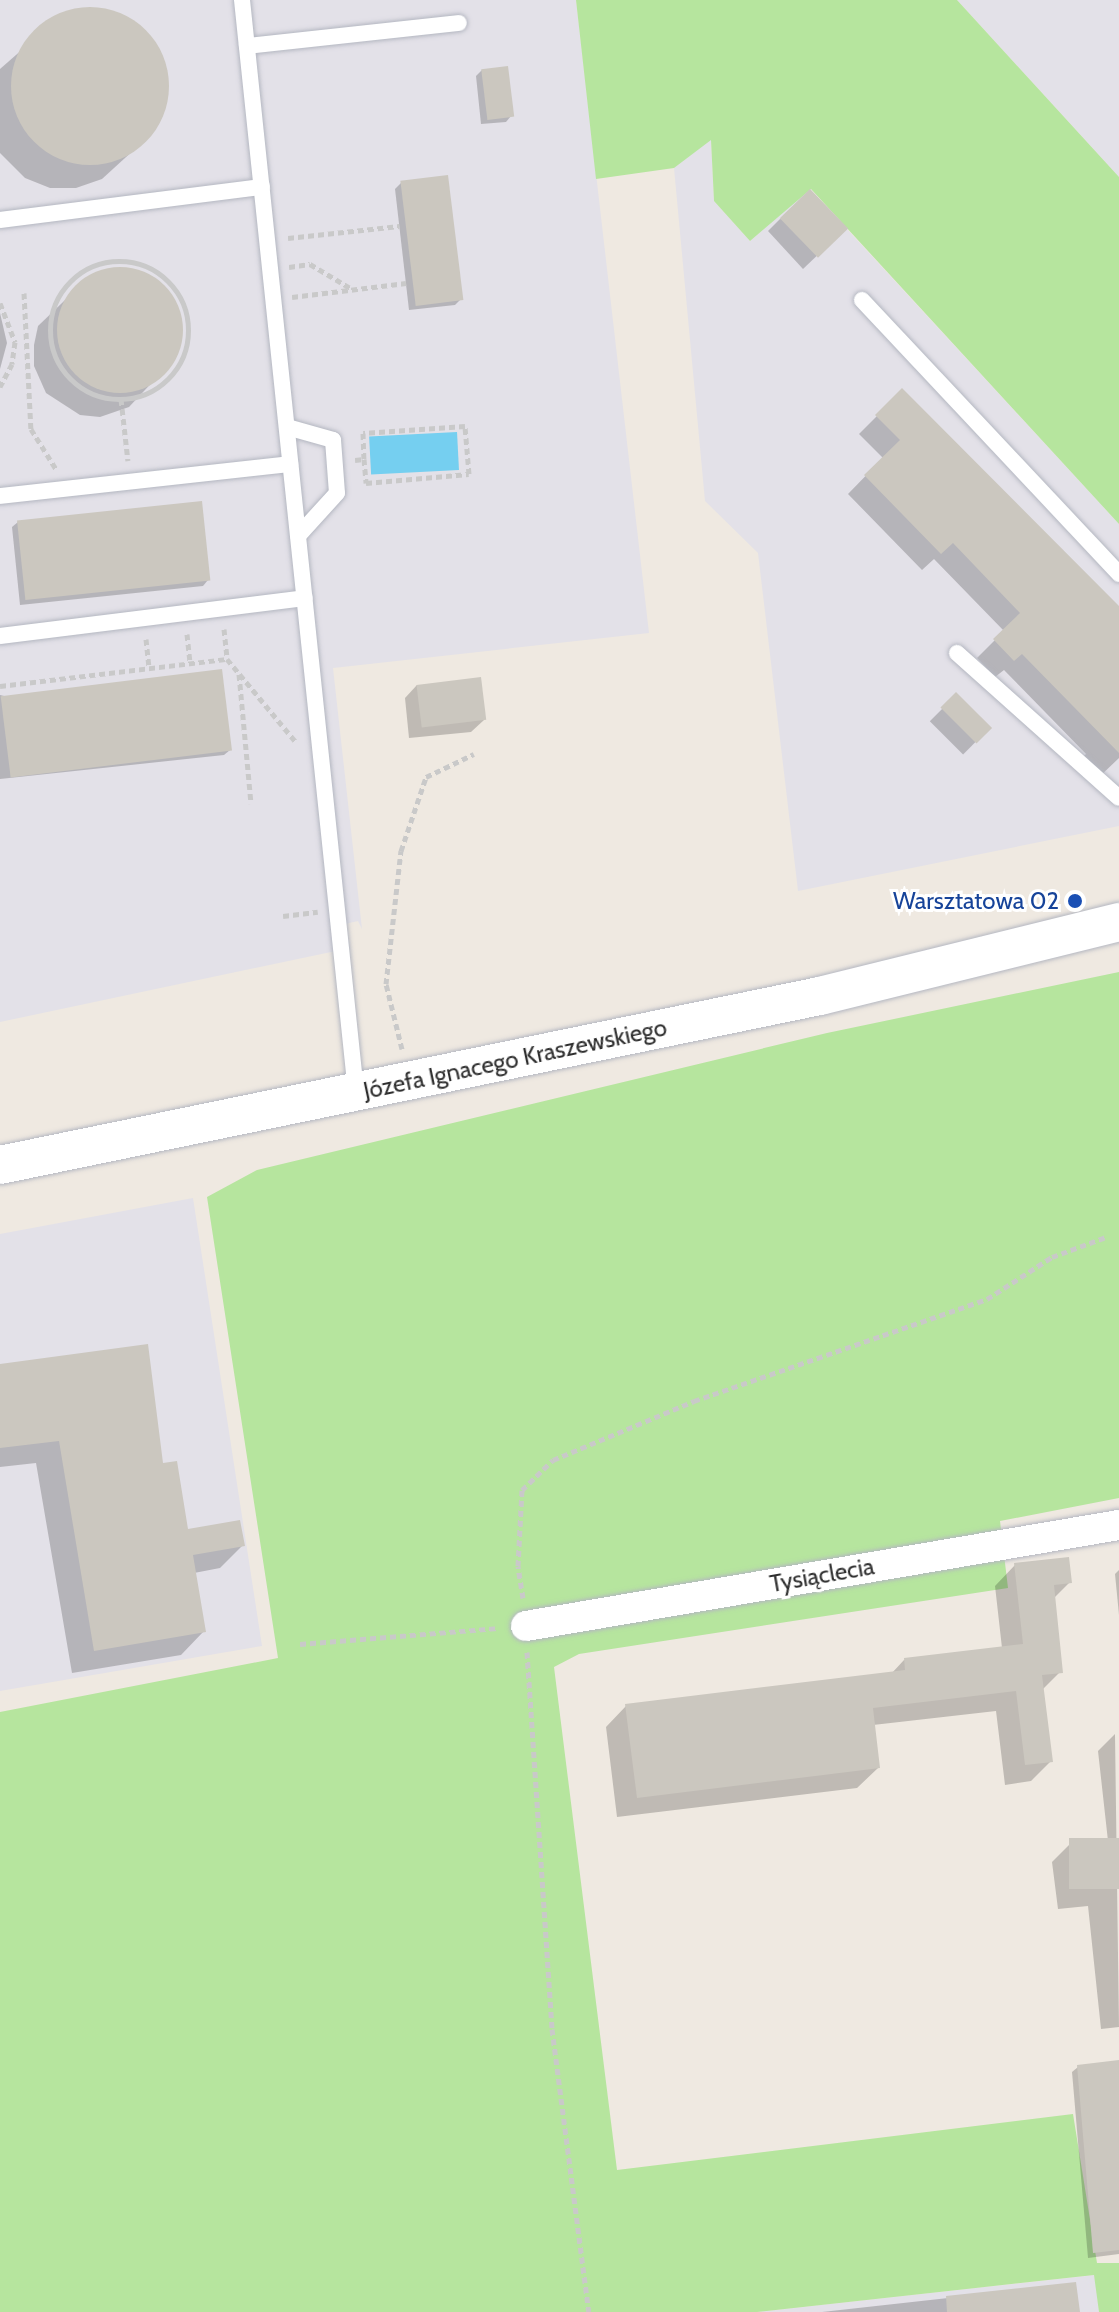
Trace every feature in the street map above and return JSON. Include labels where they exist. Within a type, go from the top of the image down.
[{"type":"street","name":"Józefa Ignacego Kraszewskiego","points":[[1030,948],[1119,922]]},
{"type":"street","name":"Józefa Ignacego Kraszewskiego","points":[[0,1165],[1030,948],[1119,935]]},
{"type":"street","name":"Tysiąclecia","points":[[526,1626],[1119,1525]]},
{"type":"lane","points":[[242,0],[356,1092]]},
{"type":"lane","points":[[247,46],[459,23]]},
{"type":"lane","points":[[0,220],[262,187]]},
{"type":"lane","points":[[862,300],[1119,574]]},
{"type":"lane","points":[[287,427],[333,440],[337,493],[298,536]]},
{"type":"lane","points":[[0,496],[290,464]]},
{"type":"lane","points":[[0,636],[305,598]]},
{"type":"lane","points":[[957,653],[1119,798]]},
{"type":"path","points":[[267,239],[399,226]]},
{"type":"path","points":[[115,261],[157,272],[179,296],[188,327],[186,349],[162,385],[121,399],[84,390],[69,378],[51,344],[50,325],[54,306],[77,275],[115,261]]},
{"type":"path","points":[[282,268],[310,264],[353,289]]},
{"type":"path","points":[[285,298],[406,283]]},
{"type":"path","points":[[24,293],[31,429],[68,489]]},
{"type":"path","points":[[0,303],[15,342],[12,364],[0,387]]},
{"type":"path","points":[[121,399],[130,482]]},
{"type":"path","points":[[465,426],[469,474],[366,483],[364,459],[363,433],[465,426]]},
{"type":"path","points":[[334,460],[364,459]]},
{"type":"path","points":[[222,609],[227,659],[299,746]]},
{"type":"path","points":[[0,686],[227,659]]},
{"type":"path","points":[[239,673],[251,803]]},
{"type":"path","points":[[410,1081],[386,984],[401,851],[426,777],[474,754]]},
{"type":"path","points":[[283,916],[337,911]]},
{"type":"path","points":[[589,2312],[552,2029],[526,1626],[518,1566],[522,1490],[553,1460],[694,1401],[987,1299],[1052,1257],[1106,1237]]},
{"type":"path","points":[[300,1644],[526,1626]]},
{"type":"shaded area","points":[[0,0],[576,0],[649,633],[333,668],[362,929],[358,921],[345,924],[350,948],[0,1022]]},
{"type":"shaded area","points":[[957,0],[1119,0],[1119,177]]},
{"type":"shaded area","points":[[711,139],[714,201],[750,241],[810,189],[1119,524],[1119,826],[798,891],[758,553],[705,501],[674,168]]},
{"type":"shaded area","points":[[193,1198],[262,1646],[0,1691],[0,1234]]},
{"type":"shaded area","points":[[1095,2275],[1099,2312],[757,2312]]},
{"type":"green space","points":[[576,0],[957,0],[1119,177],[1119,524],[811,189],[750,241],[714,201],[711,140],[674,168],[596,179]]},
{"type":"green space","points":[[1119,972],[1119,1498],[1000,1521],[1008,1588],[579,1654],[554,1667],[617,2170],[1073,2114],[1097,2263],[1119,2263],[1119,2312],[1099,2312],[1094,2275],[757,2312],[0,2312],[0,1712],[278,1658],[207,1197],[257,1170],[827,1033]]},
{"type":"water","points":[[457,432],[459,470],[371,475],[369,437]]},
{"type":"building","points":[[90,7],[120,13],[146,30],[163,56],[169,86],[163,116],[146,142],[120,159],[90,165],[60,159],[34,142],[17,116],[11,86],[17,56],[34,30],[60,13]]},
{"type":"building","points":[[508,66],[514,117],[487,120],[481,69]]},
{"type":"building","points":[[448,175],[463,300],[416,306],[400,181]]},
{"type":"building","points":[[810,189],[848,229],[818,258],[780,218]]},
{"type":"building","points":[[120,267],[144,272],[165,285],[178,306],[183,330],[178,354],[165,375],[144,388],[120,393],[96,388],[75,375],[62,354],[57,330],[62,306],[75,285],[96,272]]},
{"type":"building","points":[[902,388],[1119,606],[1119,753],[1022,654],[1014,661],[993,639],[1020,613],[953,543],[941,554],[864,475],[900,440],[875,415]]},
{"type":"building","points":[[202,501],[210,581],[25,600],[17,520]]},
{"type":"building","points":[[222,669],[232,750],[11,778],[1,696]]},
{"type":"building","points":[[481,677],[486,720],[422,728],[416,685]]},
{"type":"building","points":[[956,692],[992,728],[977,744],[940,708]]},
{"type":"building","points":[[148,1344],[163,1463],[177,1461],[188,1529],[240,1520],[245,1546],[193,1555],[206,1632],[94,1651],[59,1441],[0,1448],[0,1364]]},
{"type":"building","points":[[1069,1557],[1072,1583],[1054,1585],[1063,1673],[1042,1675],[1053,1762],[1025,1765],[1016,1691],[873,1708],[880,1768],[637,1798],[625,1704],[905,1670],[904,1658],[1023,1644],[1014,1563]]},
{"type":"building","points":[[1069,1838],[1119,1838],[1119,1889],[1069,1889]]},
{"type":"building","points":[[1119,2060],[1119,2250],[1093,2253],[1077,2065]]},
{"type":"building","points":[[1076,2282],[1080,2312],[947,2312],[946,2296]]},
{"type":"place","name":"Warsztatowa 02","points":[[1075,901]]}]
